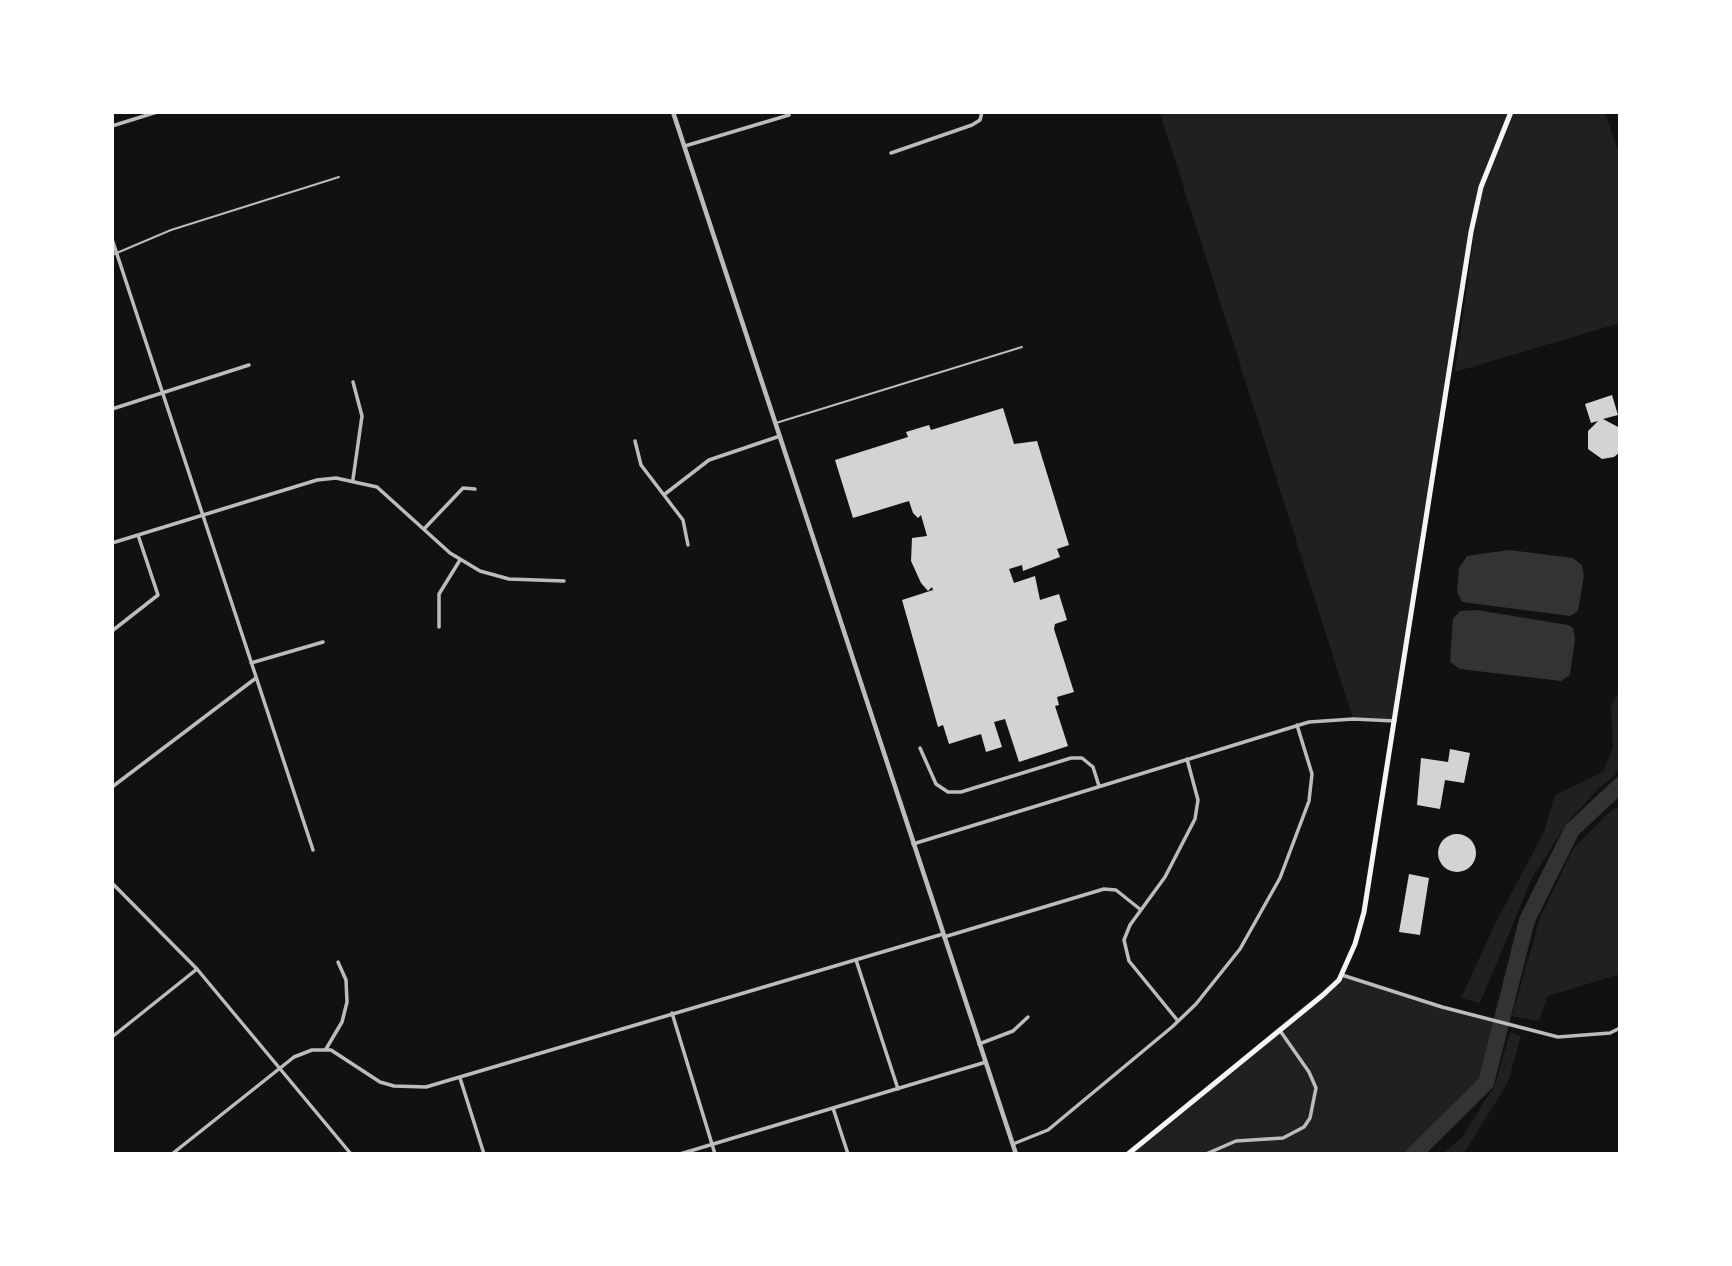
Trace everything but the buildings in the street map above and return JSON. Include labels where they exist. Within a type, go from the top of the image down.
[{"type":"main road","points":[[1128,1154],[1281,1032],[1341,975],[1364,912],[1471,232],[1481,187],[1511,112]]},
{"type":"street","points":[[112,126],[157,112]]},
{"type":"street","points":[[673,112],[1016,1154]]},
{"type":"street","points":[[891,152],[972,125],[980,120],[982,112]]},
{"type":"street","points":[[685,146],[789,115]]},
{"type":"street","points":[[112,239],[114,254],[163,393],[313,850]]},
{"type":"street","points":[[112,409],[249,365]]},
{"type":"street","points":[[353,382],[362,416],[353,479]]},
{"type":"street","points":[[665,494],[709,460],[780,436]]},
{"type":"street","points":[[635,442],[641,466],[683,520],[688,545]]},
{"type":"street","points":[[112,544],[326,478],[353,479],[377,487],[460,560],[496,576],[564,582]]},
{"type":"street","points":[[424,529],[463,488],[475,489]]},
{"type":"street","points":[[112,631],[158,595],[138,535]]},
{"type":"street","points":[[439,627],[439,594],[460,560]]},
{"type":"street","points":[[251,663],[323,642]]},
{"type":"street","points":[[112,787],[256,678]]},
{"type":"street","points":[[913,844],[1297,725],[1335,719],[1395,721]]},
{"type":"street","points":[[1013,1144],[1048,1130],[1178,1021],[1196,1004],[1240,949],[1269,900],[1291,853],[1312,781],[1297,725]]},
{"type":"street","points":[[920,748],[936,784],[948,792],[961,792],[1071,758],[1082,758],[1093,767],[1099,786]]},
{"type":"street","points":[[1178,1021],[1126,954],[1126,933],[1165,877],[1195,819],[1198,800],[1187,759]]},
{"type":"street","points":[[112,883],[198,969],[351,1154]]},
{"type":"street","points":[[172,1154],[302,1053],[326,1049],[369,1077],[394,1086],[426,1087],[1104,889],[1116,890],[1141,910]]},
{"type":"street","points":[[856,960],[898,1089]]},
{"type":"street","points":[[326,1049],[342,1022],[347,1002],[346,980],[338,962]]},
{"type":"street","points":[[112,1037],[198,969]]},
{"type":"street","points":[[1341,975],[1443,1007],[1558,1037],[1610,1033],[1620,1028]]},
{"type":"street","points":[[672,1013],[715,1154]]},
{"type":"street","points":[[979,1044],[1013,1031],[1028,1017]]},
{"type":"street","points":[[1206,1154],[1236,1141],[1283,1138],[1304,1127],[1310,1118],[1316,1088],[1309,1072],[1281,1032]]},
{"type":"street","points":[[680,1154],[986,1062]]},
{"type":"street","points":[[460,1078],[484,1154]]},
{"type":"street","points":[[833,1108],[848,1154]]},
{"type":"lane","points":[[114,254],[171,230],[340,177]]},
{"type":"lane","points":[[776,423],[1022,347]]},
{"type":"shaded area","points":[[1511,112],[1510,116],[1514,112],[1605,112],[1620,157],[1620,323],[1455,372],[1478,206],[1395,721],[1353,719],[1160,113]]},
{"type":"shaded area","points":[[1509,550],[1573,558],[1582,565],[1584,576],[1578,611],[1570,616],[1462,602],[1457,591],[1459,568],[1467,556]]},
{"type":"shaded area","points":[[1477,610],[1573,628],[1575,639],[1570,675],[1561,681],[1460,669],[1450,662],[1453,619],[1460,611]]},
{"type":"shaded area","points":[[1620,690],[1620,763],[1615,775],[1597,790],[1567,823],[1532,878],[1480,1003],[1461,998],[1495,924],[1544,832],[1555,795],[1603,772],[1613,747],[1611,705]]},
{"type":"shaded area","points":[[1620,805],[1620,974],[1548,996],[1539,1021],[1512,1016],[1540,918],[1573,849],[1607,814]]},
{"type":"shaded area","points":[[1341,975],[1495,1020],[1478,1084],[1414,1154],[1125,1154]]},
{"type":"shaded area","points":[[1510,1032],[1521,1036],[1508,1082],[1466,1150],[1462,1154],[1442,1154],[1462,1137],[1495,1085]]},
{"type":"waterway","points":[[1414,1154],[1486,1083],[1527,920],[1572,830],[1620,785]]}]
